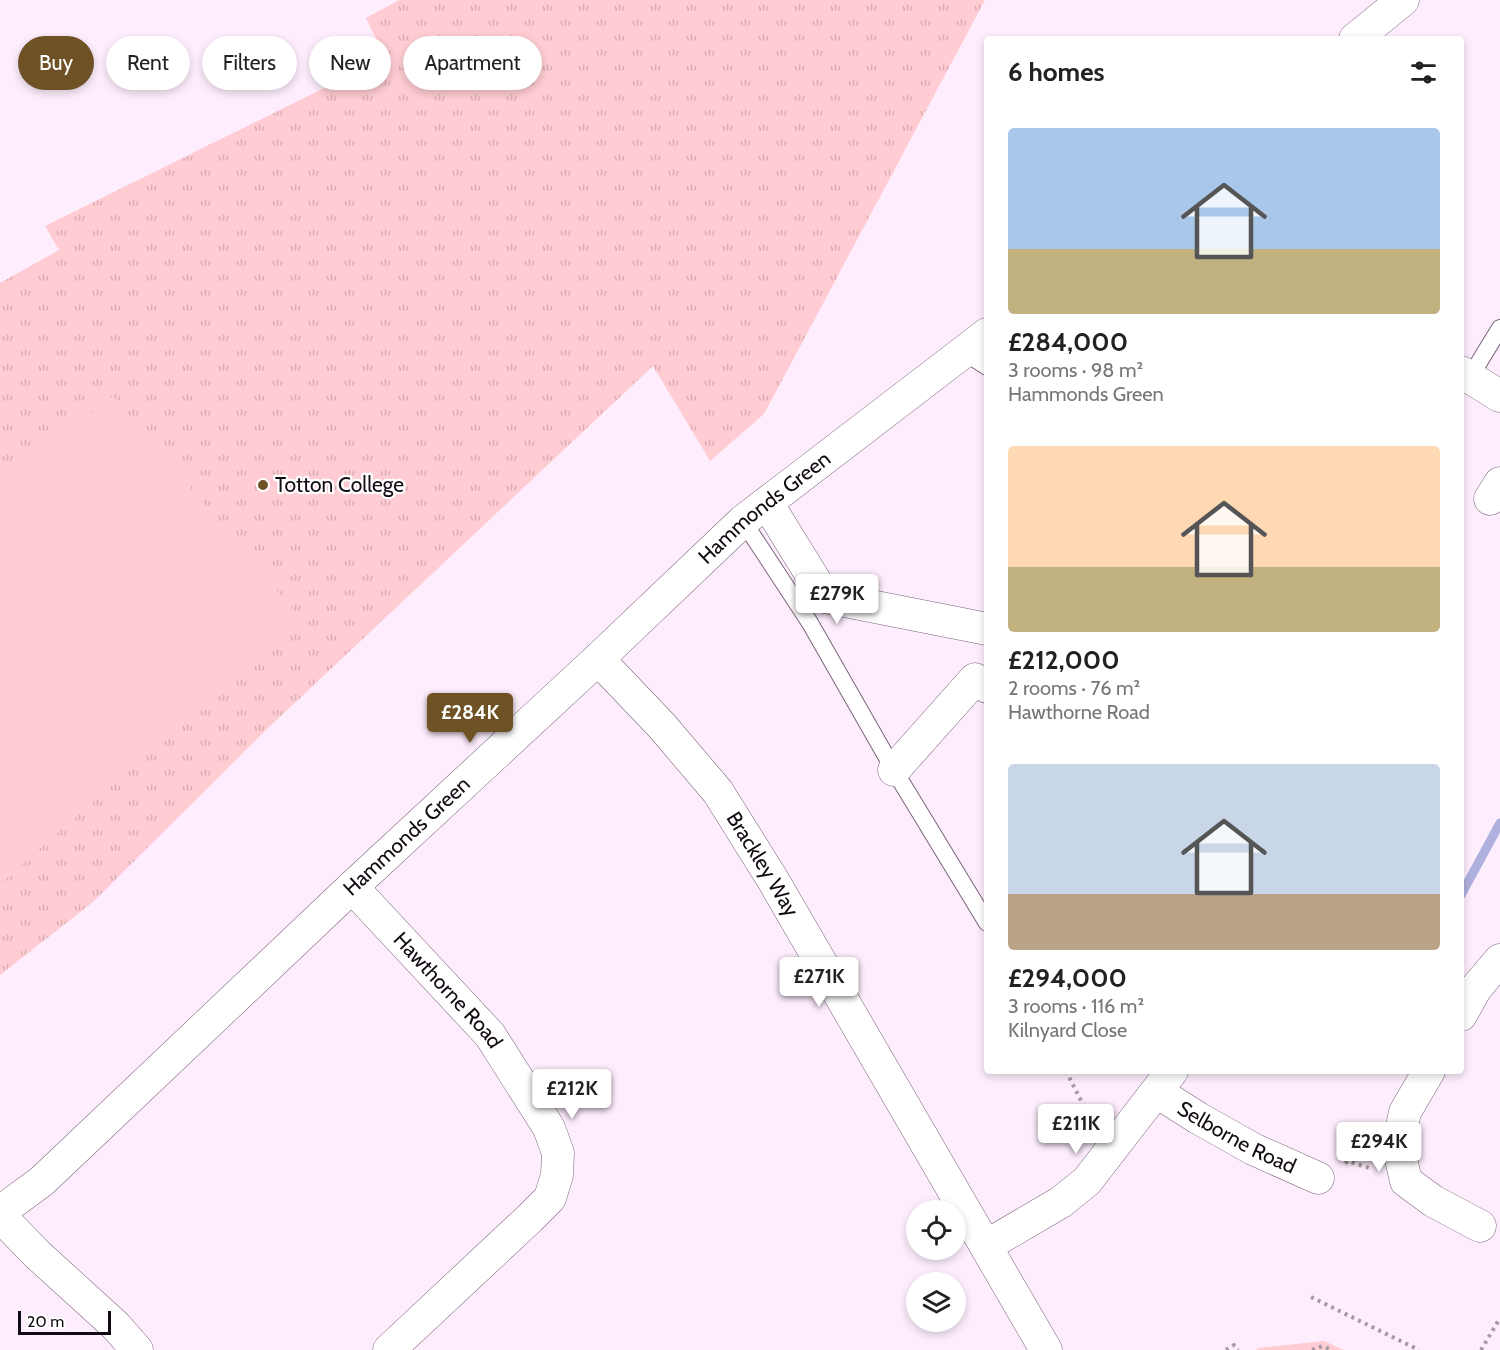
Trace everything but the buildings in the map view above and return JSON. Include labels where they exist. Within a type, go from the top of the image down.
[{"type":"street","points":[[1359,36],[1403,0]]},
{"type":"street","name":"Hammonds Green","points":[[0,1214],[42,1181],[352,887],[755,512],[979,351]]},
{"type":"street","points":[[1466,375],[1500,396]]},
{"type":"street","points":[[755,512],[825,597],[984,628]]},
{"type":"street","name":"Brackley Way","points":[[598,659],[663,726],[718,792],[773,880],[1046,1350]]},
{"type":"street","points":[[894,770],[975,679],[984,685]]},
{"type":"street","name":"Hawthorne Road","points":[[352,887],[490,1035],[549,1128],[558,1153],[557,1175],[550,1198],[388,1350]]},
{"type":"street","points":[[1464,1010],[1476,988],[1500,960]]},
{"type":"street","points":[[1427,1074],[1405,1112],[1398,1146],[1406,1181],[1433,1201],[1480,1226]]},
{"type":"street","points":[[987,1246],[1061,1202],[1087,1181],[1165,1082]]},
{"type":"street","name":"Selborne Road","points":[[1165,1082],[1198,1118],[1253,1149],[1318,1178]]},
{"type":"street","points":[[0,1214],[38,1255],[116,1326],[137,1350]]},
{"type":"lane","points":[[1466,375],[1500,328]]},
{"type":"lane","points":[[755,512],[810,623],[894,770],[984,918]]},
{"type":"path","points":[[1068,1074],[1108,1154]]},
{"type":"path","points":[[1318,1178],[1348,1161],[1406,1181]]},
{"type":"path","points":[[1311,1297],[1419,1350]]},
{"type":"path","points":[[1481,1350],[1500,1318]]},
{"type":"path","points":[[1226,1350],[1234,1345],[1238,1350]]},
{"type":"path","points":[[1312,1350],[1323,1346],[1331,1350]]},
{"type":"green space","name":"Totton College","points":[[399,0],[985,0],[764,414],[710,461],[653,366],[267,729],[93,902],[0,975],[0,283],[59,250],[45,226],[320,90],[391,90],[391,36],[375,36],[366,18]]},
{"type":"green space","points":[[113,396],[300,618],[0,884],[0,487]]},
{"type":"green space","points":[[1324,1341],[1344,1350],[1256,1350],[1258,1348]]},
{"type":"waterway","points":[[1464,889],[1500,823]]},
{"type":"place","name":"Totton College","points":[[263,485]]}]
